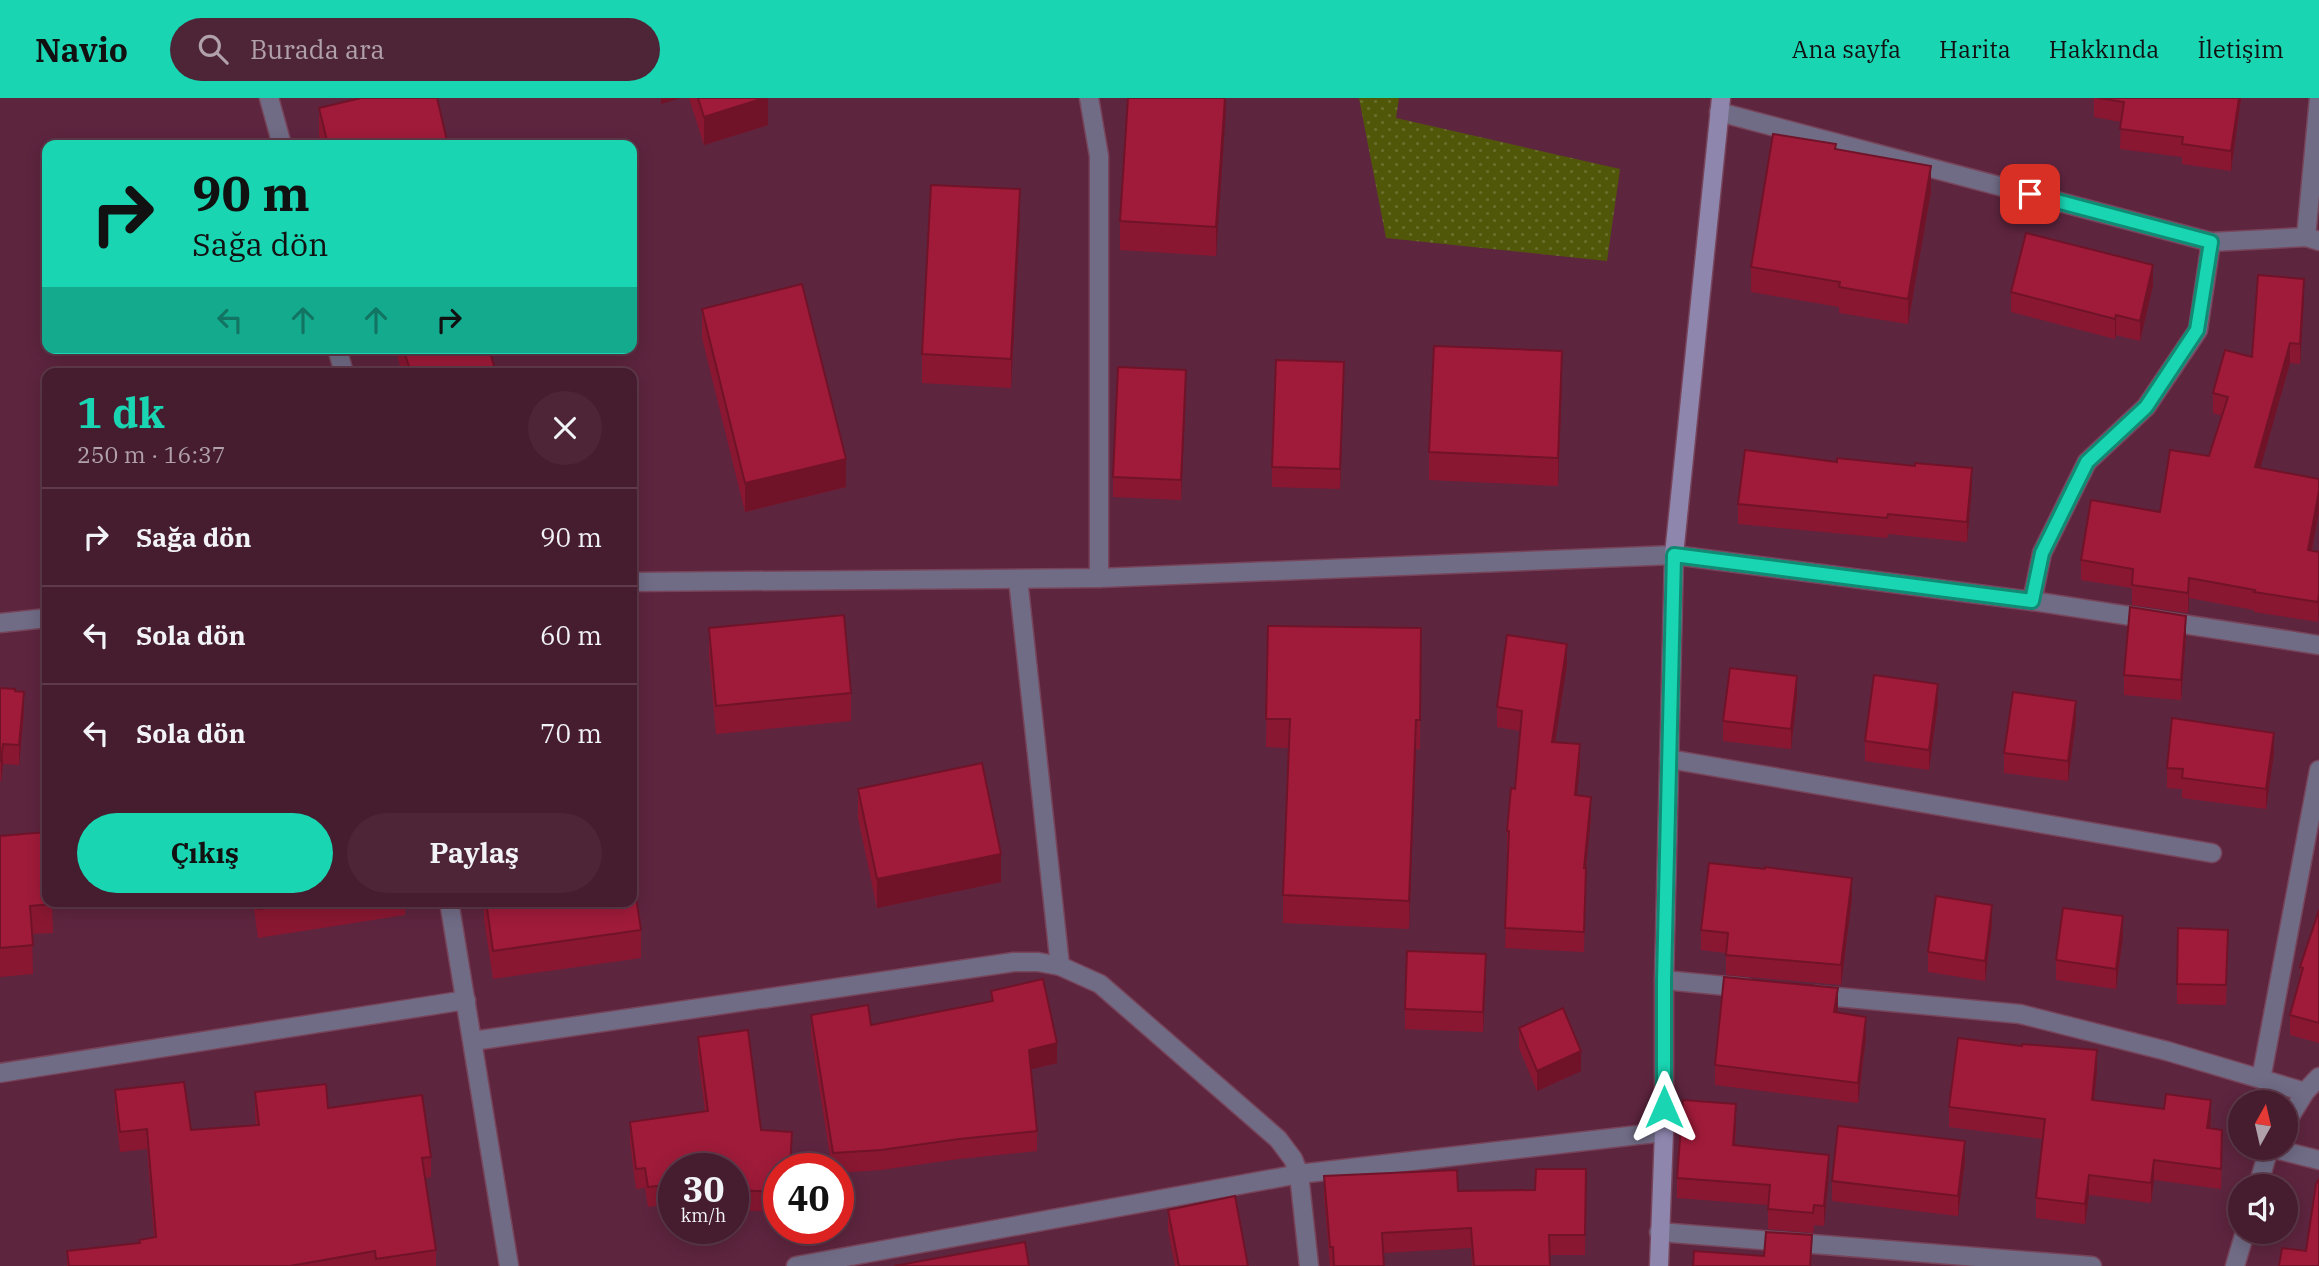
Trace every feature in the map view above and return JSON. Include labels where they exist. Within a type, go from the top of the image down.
[{"type":"street","points":[[269,98],[281,140]]},
{"type":"street","points":[[1089,98],[1099,156],[1099,578]]},
{"type":"street","points":[[1659,1266],[1664,1132],[1664,981],[1674,555],[1720,105],[2211,242],[2312,239],[2319,98]]},
{"type":"street","points":[[2032,601],[2042,553],[2087,462],[2146,407],[2197,330],[2211,242]]},
{"type":"street","points":[[637,582],[1099,578],[1674,555],[2032,601],[2319,645]]},
{"type":"street","points":[[1018,579],[1060,966]]},
{"type":"street","points":[[0,623],[42,619]]},
{"type":"street","points":[[1669,759],[2212,853]]},
{"type":"street","points":[[2261,1079],[2319,770]]},
{"type":"street","points":[[450,907],[509,1266]]},
{"type":"street","points":[[473,1041],[1014,962],[1060,966],[1100,984],[1278,1139],[1293,1159],[1299,1174],[1309,1266]]},
{"type":"street","points":[[1664,981],[1760,989]]},
{"type":"street","points":[[1801,993],[2020,1014],[2167,1051],[2305,1092]]},
{"type":"street","points":[[0,1073],[466,1000]]},
{"type":"street","points":[[2298,1103],[2319,1077]]},
{"type":"street","points":[[796,1266],[1299,1174],[1664,1132]]},
{"type":"street","points":[[2298,1155],[2319,1160]]},
{"type":"street","points":[[1660,1232],[2092,1266]]},
{"type":"street","points":[[2235,1266],[2241,1244]]},
{"type":"green space","points":[[1359,98],[1399,98],[1396,118],[1620,169],[1607,261],[1386,238]]},
{"type":"building","points":[[361,98],[437,98],[447,140],[327,140],[319,108]]},
{"type":"building","points":[[698,98],[764,98],[704,117]]},
{"type":"building","points":[[1128,98],[1225,98],[1216,227],[1120,221]]},
{"type":"building","points":[[2098,98],[2239,98],[2231,151],[2182,144],[2183,137],[2120,129],[2124,102]]},
{"type":"building","points":[[1773,134],[1836,144],[1835,149],[1931,166],[1908,299],[1839,287],[1840,282],[1751,267]]},
{"type":"building","points":[[931,185],[1020,189],[1011,359],[922,354]]},
{"type":"building","points":[[2026,233],[2153,265],[2140,321],[2116,315],[2115,319],[2011,292]]},
{"type":"building","points":[[2258,275],[2304,279],[2300,344],[2290,343],[2255,467],[2319,479],[2308,550],[2319,552],[2318,602],[2189,578],[2188,593],[2132,585],[2133,569],[2081,560],[2091,500],[2160,512],[2170,450],[2209,456],[2228,397],[2213,393],[2225,350],[2252,357]]},
{"type":"building","points":[[802,284],[846,459],[745,483],[702,309]]},
{"type":"building","points":[[1434,346],[1562,351],[1558,458],[1429,452]]},
{"type":"building","points":[[405,354],[491,354],[495,368],[409,368]]},
{"type":"building","points":[[1276,360],[1344,362],[1340,469],[1272,467]]},
{"type":"building","points":[[1118,367],[1186,370],[1181,480],[1113,477]]},
{"type":"building","points":[[1745,450],[1837,462],[1837,458],[1915,466],[1915,463],[1972,468],[1967,522],[1888,514],[1887,518],[1738,504]]},
{"type":"building","points":[[2130,607],[2186,616],[2181,680],[2124,675]]},
{"type":"building","points":[[844,615],[851,693],[716,706],[709,628]]},
{"type":"building","points":[[1268,626],[1421,628],[1420,720],[1416,720],[1409,901],[1283,895],[1290,719],[1266,719]]},
{"type":"building","points":[[1507,635],[1567,644],[1552,742],[1580,744],[1575,795],[1591,797],[1584,868],[1584,932],[1505,928],[1507,831],[1511,788],[1515,789],[1522,711],[1497,707]]},
{"type":"building","points":[[1730,668],[1797,676],[1791,729],[1723,721]]},
{"type":"building","points":[[1874,675],[1938,684],[1929,750],[1865,741]]},
{"type":"building","points":[[0,688],[24,692],[19,745],[3,744],[1,761],[0,761]]},
{"type":"building","points":[[2013,692],[2076,701],[2068,761],[2004,753]]},
{"type":"building","points":[[2172,718],[2274,733],[2266,789],[2182,778],[2183,769],[2167,768]]},
{"type":"building","points":[[982,763],[1001,854],[877,879],[858,789]]},
{"type":"building","points":[[42,832],[42,905],[30,906],[33,945],[0,948],[0,836]]},
{"type":"building","points":[[1709,863],[1852,878],[1841,965],[1726,955],[1728,933],[1701,930]]},
{"type":"building","points":[[1936,896],[1992,905],[1985,961],[1928,952]]},
{"type":"building","points":[[637,903],[641,930],[493,951],[487,907],[637,907]]},
{"type":"building","points":[[2063,908],[2123,916],[2116,969],[2056,960]]},
{"type":"building","points":[[2319,910],[2319,1023],[2290,1015],[2303,968],[2300,967]]},
{"type":"building","points":[[2178,928],[2228,930],[2226,985],[2177,984]]},
{"type":"building","points":[[1407,951],[1486,954],[1483,1012],[1405,1009]]},
{"type":"building","points":[[1724,977],[1838,988],[1834,1012],[1866,1017],[1858,1083],[1715,1065]]},
{"type":"building","points":[[1043,979],[1057,1043],[1029,1050],[1037,1131],[881,1150],[833,1153],[811,1015],[868,1005],[871,1025],[993,1001],[991,991]]},
{"type":"building","points":[[1563,1008],[1581,1051],[1537,1071],[1519,1028]]},
{"type":"building","points":[[748,1030],[761,1130],[792,1132],[791,1153],[763,1153],[763,1191],[749,1191],[749,1153],[658,1153],[658,1186],[648,1187],[645,1168],[636,1169],[630,1122],[708,1111],[698,1037]]},
{"type":"building","points":[[1958,1038],[2022,1046],[2097,1050],[2092,1100],[2164,1109],[2166,1094],[2211,1100],[2207,1128],[2222,1130],[2221,1169],[2154,1160],[2151,1183],[2089,1175],[2085,1204],[2036,1198],[2045,1119],[1949,1107]]},
{"type":"building","points":[[184,1082],[191,1130],[259,1125],[255,1092],[326,1084],[328,1108],[422,1095],[431,1157],[422,1158],[436,1250],[376,1259],[375,1251],[290,1266],[69,1266],[67,1251],[140,1243],[139,1240],[156,1237],[147,1129],[120,1132],[115,1090]]},
{"type":"building","points":[[1683,1100],[1736,1104],[1733,1145],[1829,1155],[1824,1206],[1814,1205],[1813,1213],[1768,1209],[1770,1185],[1677,1178]]},
{"type":"building","points":[[1838,1126],[1965,1141],[1958,1196],[1832,1181]]},
{"type":"building","points":[[1536,1169],[1586,1169],[1585,1235],[1549,1235],[1550,1266],[1474,1266],[1471,1228],[1382,1233],[1384,1266],[1334,1266],[1324,1176],[1457,1170],[1458,1191],[1535,1190]]},
{"type":"building","points":[[2319,1179],[2319,1266],[2279,1266],[2282,1248],[2306,1251]]},
{"type":"building","points":[[1235,1196],[1248,1266],[1179,1266],[1168,1210]]},
{"type":"building","points":[[1766,1232],[1812,1235],[1810,1266],[1693,1266],[1694,1251],[1764,1256]]},
{"type":"building","points":[[1025,1242],[1029,1266],[894,1266]]},
{"type":"route","points":[[1664,1107],[1664,981],[1674,555],[2032,601],[2042,553],[2087,462],[2146,407],[2197,330],[2211,242],[2030,194]]}]
